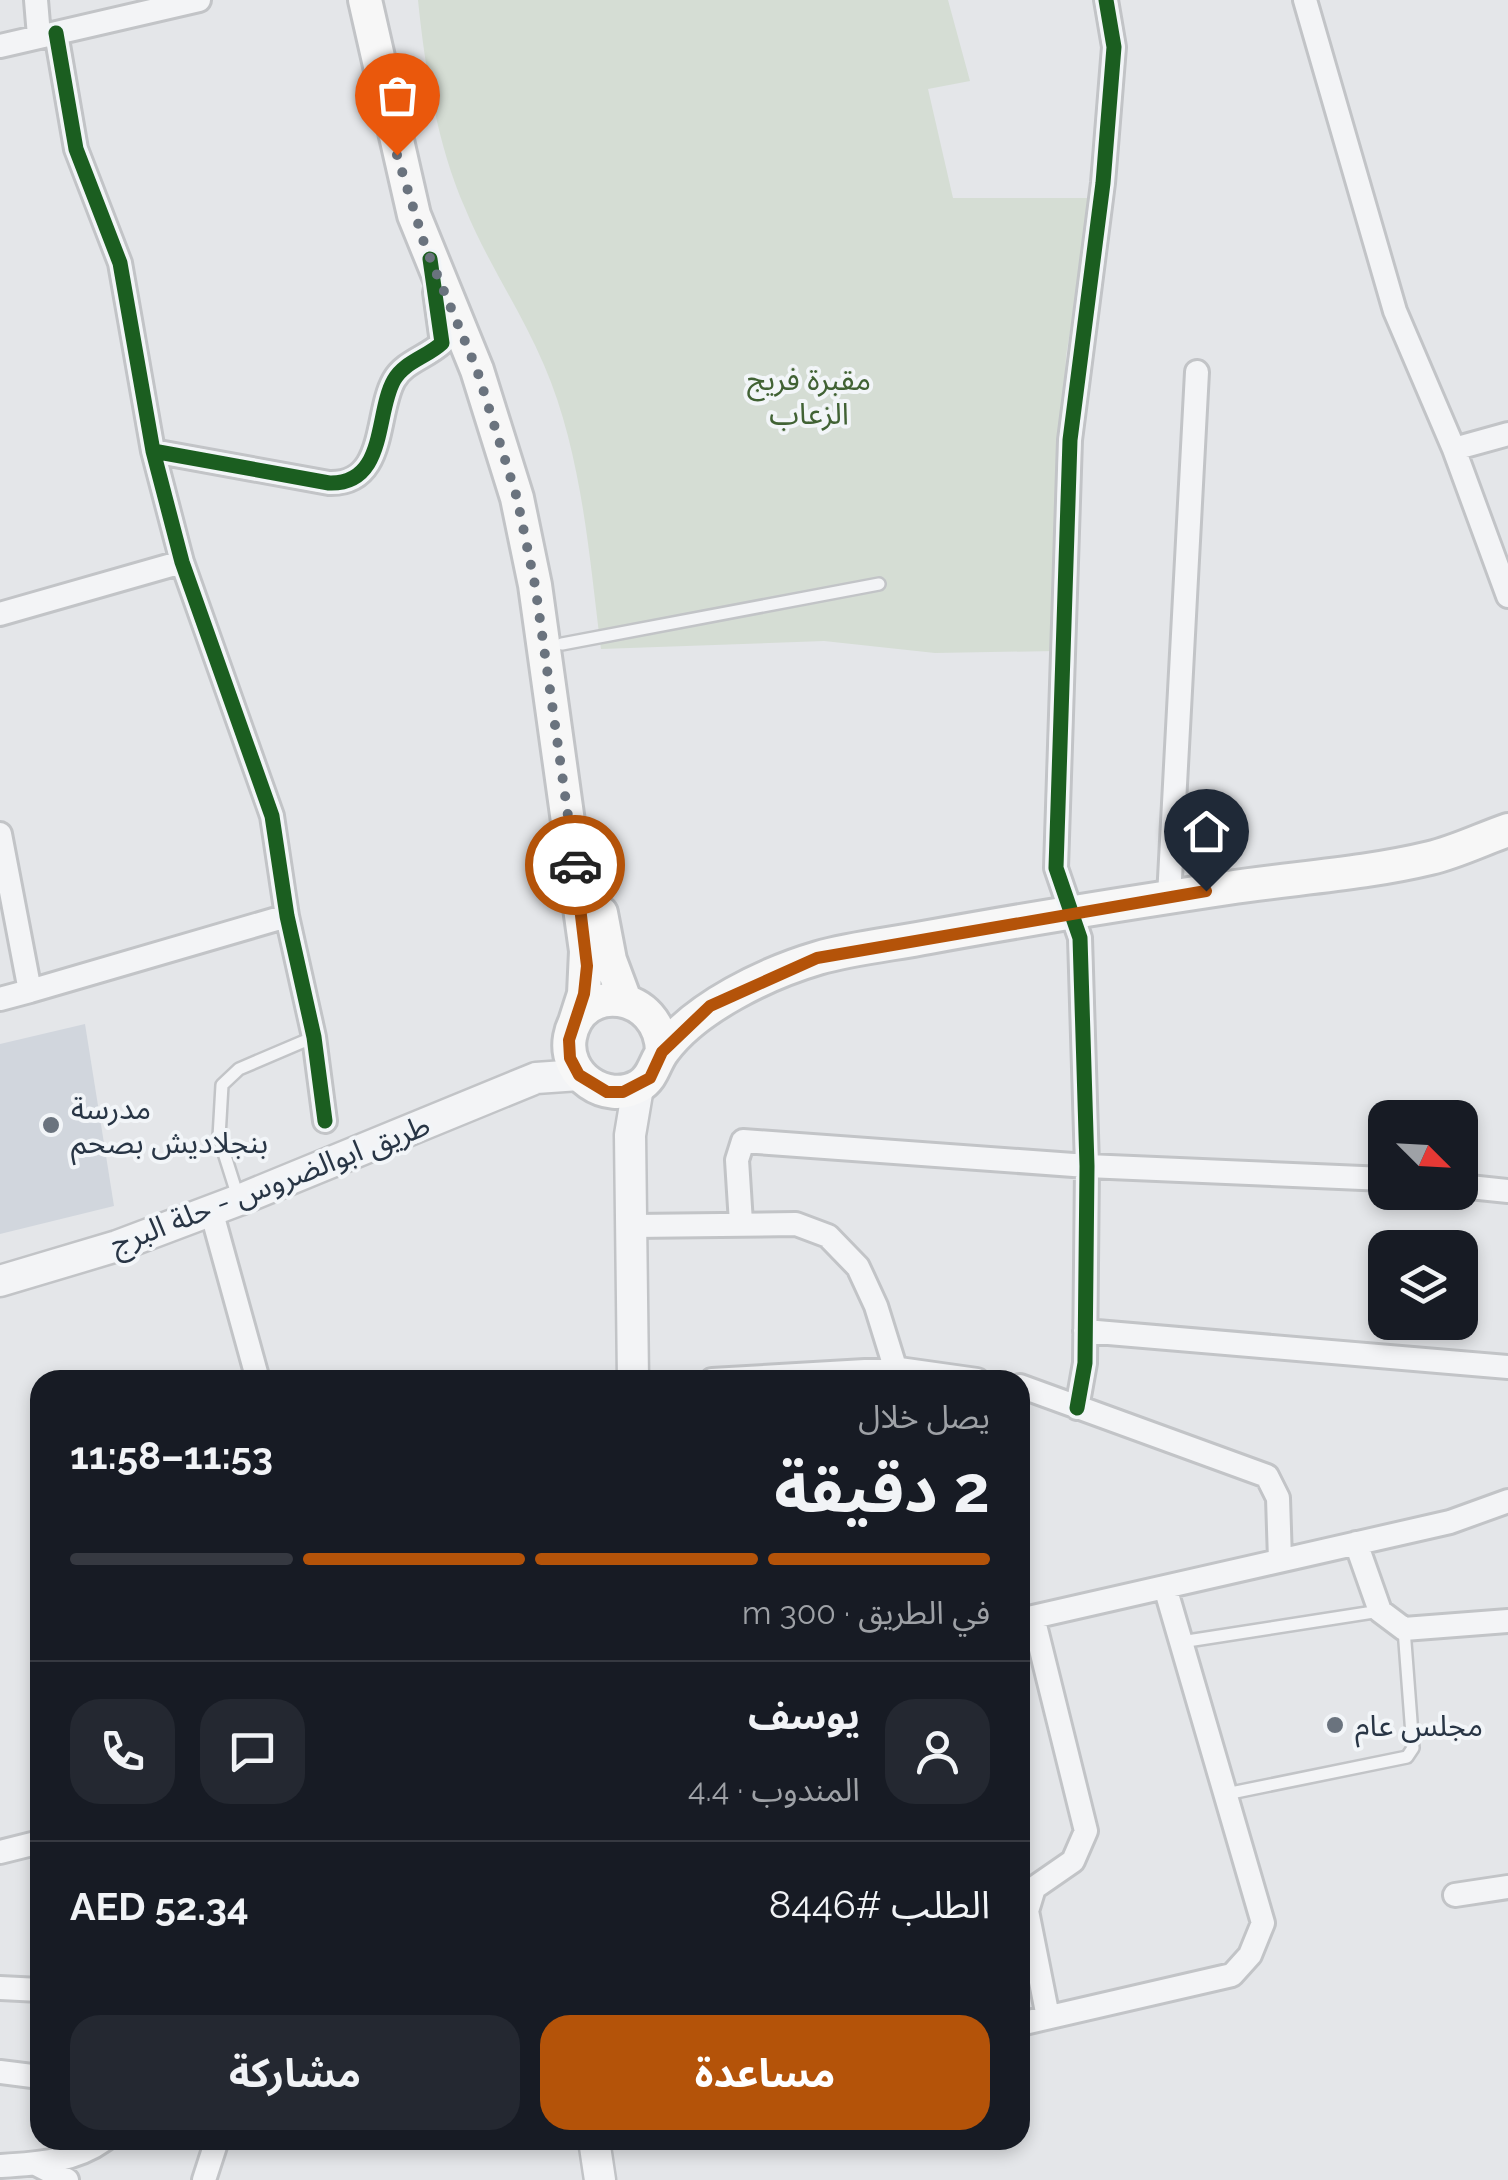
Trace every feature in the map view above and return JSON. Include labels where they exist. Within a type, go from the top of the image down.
[{"type":"main road","points":[[365,0],[397,155],[430,259],[492,412],[530,559],[586,951],[584,994],[572,1031],[570,1058],[608,1085],[658,1066],[662,1037],[636,1006],[606,944],[552,571],[528,460],[490,343],[427,189],[384,0]]},
{"type":"main road","points":[[662,1052],[710,1006],[817,958],[1071,911],[1431,858],[1508,830]]},
{"type":"main road","points":[[572,1031],[588,1008],[606,1000],[636,1006],[710,1006]]},
{"type":"street","points":[[36,0],[76,150],[120,263],[154,452],[182,562],[272,816],[288,916],[314,1036],[324,1121]]},
{"type":"street","points":[[0,46],[200,0]]},
{"type":"street","points":[[1076,1408],[1085,1330],[1088,1166],[1080,938],[1056,868],[1070,440],[1103,183],[1114,47],[1106,0]]},
{"type":"street","points":[[1306,0],[1395,310],[1454,449],[1508,596]]},
{"type":"street","points":[[154,452],[329,483],[355,475],[374,450],[393,382],[404,366],[424,359],[442,343],[430,259]]},
{"type":"street","points":[[1168,897],[1197,372]]},
{"type":"street","points":[[1454,449],[1508,434]]},
{"type":"street","points":[[0,614],[182,562]]},
{"type":"street","points":[[0,834],[30,991]]},
{"type":"street","points":[[0,999],[288,916]]},
{"type":"street","name":"طريق ابوالضروس - حلة البرج","points":[[536,1078],[572,1031]]},
{"type":"street","name":"طريق ابوالضروس - حلة البرج","points":[[0,1282],[225,1205],[536,1078],[608,1085]]},
{"type":"street","points":[[608,1085],[630,1135],[634,1226],[632,1370]]},
{"type":"street","points":[[741,1223],[737,1160],[743,1141],[1088,1166],[1368,1178]]},
{"type":"street","points":[[1478,1188],[1508,1190]]},
{"type":"street","points":[[225,1205],[256,1370]]},
{"type":"street","points":[[634,1226],[796,1224],[828,1236],[858,1267],[896,1370]]},
{"type":"street","points":[[1085,1330],[1508,1367]]},
{"type":"street","points":[[1030,1390],[1267,1476],[1278,1498],[1280,1560]]},
{"type":"street","points":[[1030,1617],[1450,1522],[1508,1500]]},
{"type":"street","points":[[1356,1543],[1380,1611],[1404,1629],[1508,1622]]},
{"type":"street","points":[[1030,2022],[1232,1975],[1250,1955],[1263,1923],[1165,1587]]},
{"type":"street","points":[[1030,1629],[1086,1831],[1073,1861],[1034,1888],[1030,1901]]},
{"type":"street","points":[[0,1852],[30,1844]]},
{"type":"street","points":[[1455,1895],[1508,1886]]},
{"type":"street","points":[[1030,1926],[1048,2017]]},
{"type":"street","points":[[0,1988],[30,1990]]},
{"type":"street","points":[[0,2072],[30,2076]]},
{"type":"street","points":[[0,2166],[36,2164],[89,2150]]},
{"type":"street","points":[[204,2180],[214,2150]]},
{"type":"street","points":[[596,2150],[600,2180]]},
{"type":"street","points":[[36,2164],[66,2180]]},
{"type":"lane","points":[[562,644],[879,584]]},
{"type":"lane","points":[[225,1205],[218,1137],[222,1085],[239,1069],[314,1036]]},
{"type":"lane","points":[[1181,1642],[1380,1611]]},
{"type":"lane","points":[[1226,1794],[1407,1757],[1414,1748],[1404,1629]]},
{"type":"shaded area","name":"مدرسة بنجلاديش بصحم","points":[[85,1024],[114,1206],[0,1234],[0,1044]]},
{"type":"green space","name":"مقبرة فريج الزعاب","points":[[418,0],[948,0],[970,81],[928,89],[953,198],[1092,198],[1066,356],[1055,651],[935,653],[824,641],[601,649],[582,505],[567,433],[544,365],[483,248],[455,184],[434,106]]},
{"type":"cycle path","points":[[1077,1408],[1085,1363],[1087,1166],[1080,938],[1056,868],[1070,440],[1103,183],[1114,47],[1106,0]]},
{"type":"cycle path","points":[[56,33],[76,149],[120,263],[153,451],[329,483],[348,481],[361,472],[376,445],[394,380],[442,343],[430,259]]},
{"type":"cycle path","points":[[153,451],[182,562],[272,816],[287,916],[314,1037],[325,1121]]},
{"type":"way so far","points":[[397,155],[438,282],[492,412],[517,498],[535,585],[575,865]]},
{"type":"place","name":"مدرسة بنجلاديش بصحم","points":[[51,1125]]},
{"type":"place","name":"مجلس عام","points":[[1335,1725]]},
{"type":"route","points":[[575,865],[587,966],[584,994],[569,1040],[570,1058],[579,1075],[591,1086],[607,1092],[623,1092],[650,1078],[662,1052],[710,1006],[817,958],[1071,911],[1206,891]]}]
